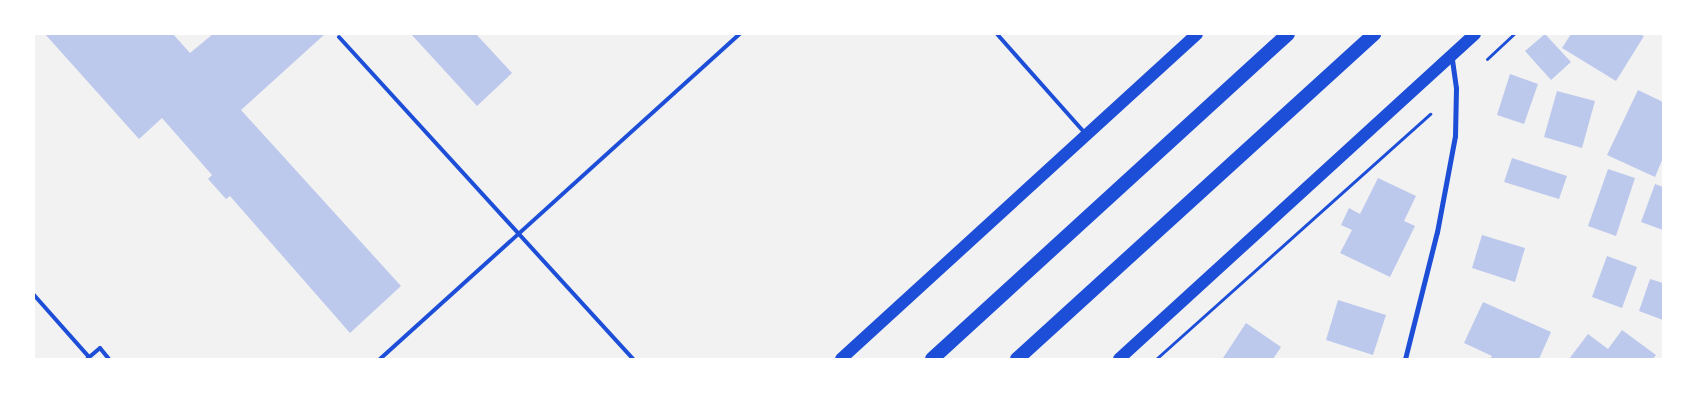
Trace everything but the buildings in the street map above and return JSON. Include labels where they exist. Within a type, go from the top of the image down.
[{"type":"highway","points":[[932,359],[1288,34]]},
{"type":"highway","points":[[1018,359],[1374,34]]},
{"type":"main road","points":[[840,359],[1197,34]]},
{"type":"main road","points":[[1119,359],[1475,34]]},
{"type":"street","points":[[1406,359],[1437,232],[1455,136],[1456,88],[1452,55]]},
{"type":"lane","points":[[380,359],[740,34]]},
{"type":"lane","points":[[997,34],[1086,135]]},
{"type":"lane","points":[[339,37],[633,359]]},
{"type":"lane","points":[[34,295],[88,358],[100,348],[109,359]]},
{"type":"path","points":[[1487,58],[1514,34]]},
{"type":"path","points":[[1156,359],[1430,114]]}]
